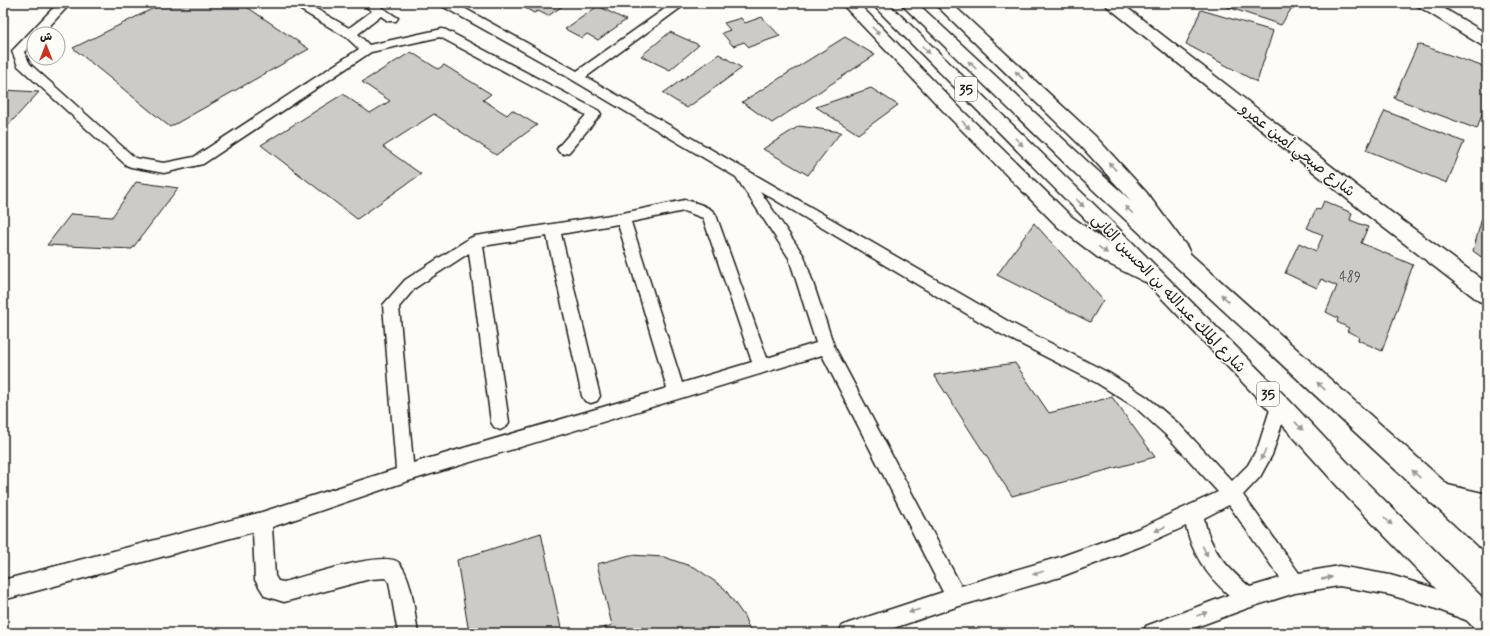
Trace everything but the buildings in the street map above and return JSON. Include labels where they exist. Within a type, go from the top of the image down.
[{"type":"main road","points":[[849,3],[986,145],[1065,222],[1108,254],[1150,275]]},
{"type":"main road","name":"شارع الملك عبدالله بن الحسين الثاني","points":[[879,3],[1107,229],[1150,275],[1279,405],[1357,490],[1484,619]]},
{"type":"main road","name":"شارع الملك عبدالله بن الحسين الثاني","points":[[908,3],[1082,168],[1188,263],[1439,495],[1487,537]]},
{"type":"main road","points":[[942,3],[1088,141],[1139,197],[1188,263]]},
{"type":"main road","name":"شارع صبحي أمين عمرو","points":[[1111,3],[1367,204],[1487,295]]},
{"type":"main road","points":[[1424,3],[1487,42]]},
{"type":"main road","points":[[1439,495],[1487,506]]},
{"type":"lane","points":[[43,26],[65,3]]},
{"type":"lane","points":[[298,3],[350,34],[367,49]]},
{"type":"lane","points":[[367,3],[392,18]]},
{"type":"lane","points":[[446,3],[577,77],[1005,328],[1103,378],[1141,402],[1174,431],[1232,494],[1295,583]]},
{"type":"lane","points":[[577,77],[681,3]]},
{"type":"lane","points":[[350,34],[380,11]]},
{"type":"lane","points":[[26,43],[18,51],[24,66],[131,162],[164,168],[198,161],[367,49],[442,33],[594,114],[564,149]]},
{"type":"lane","points":[[741,174],[796,256],[826,348],[956,597]]},
{"type":"lane","points":[[405,474],[391,305],[410,284],[475,242],[623,218],[685,205],[709,216],[762,367]]},
{"type":"lane","points":[[623,218],[676,393]]},
{"type":"lane","points":[[553,229],[591,396]]},
{"type":"lane","points":[[475,242],[500,422]]},
{"type":"lane","points":[[3,590],[262,521],[405,474],[826,348]]},
{"type":"lane","points":[[849,633],[956,597],[1060,567],[1144,536],[1194,514],[1232,494],[1254,472],[1266,449],[1279,405]]},
{"type":"lane","points":[[1194,514],[1198,536],[1209,558],[1226,580],[1248,598]]},
{"type":"lane","points":[[262,521],[266,580],[272,590],[284,592],[370,569],[391,568],[398,578],[408,633]]},
{"type":"lane","points":[[1153,633],[1248,598],[1295,583],[1339,576],[1390,585],[1431,597],[1484,619]]}]
